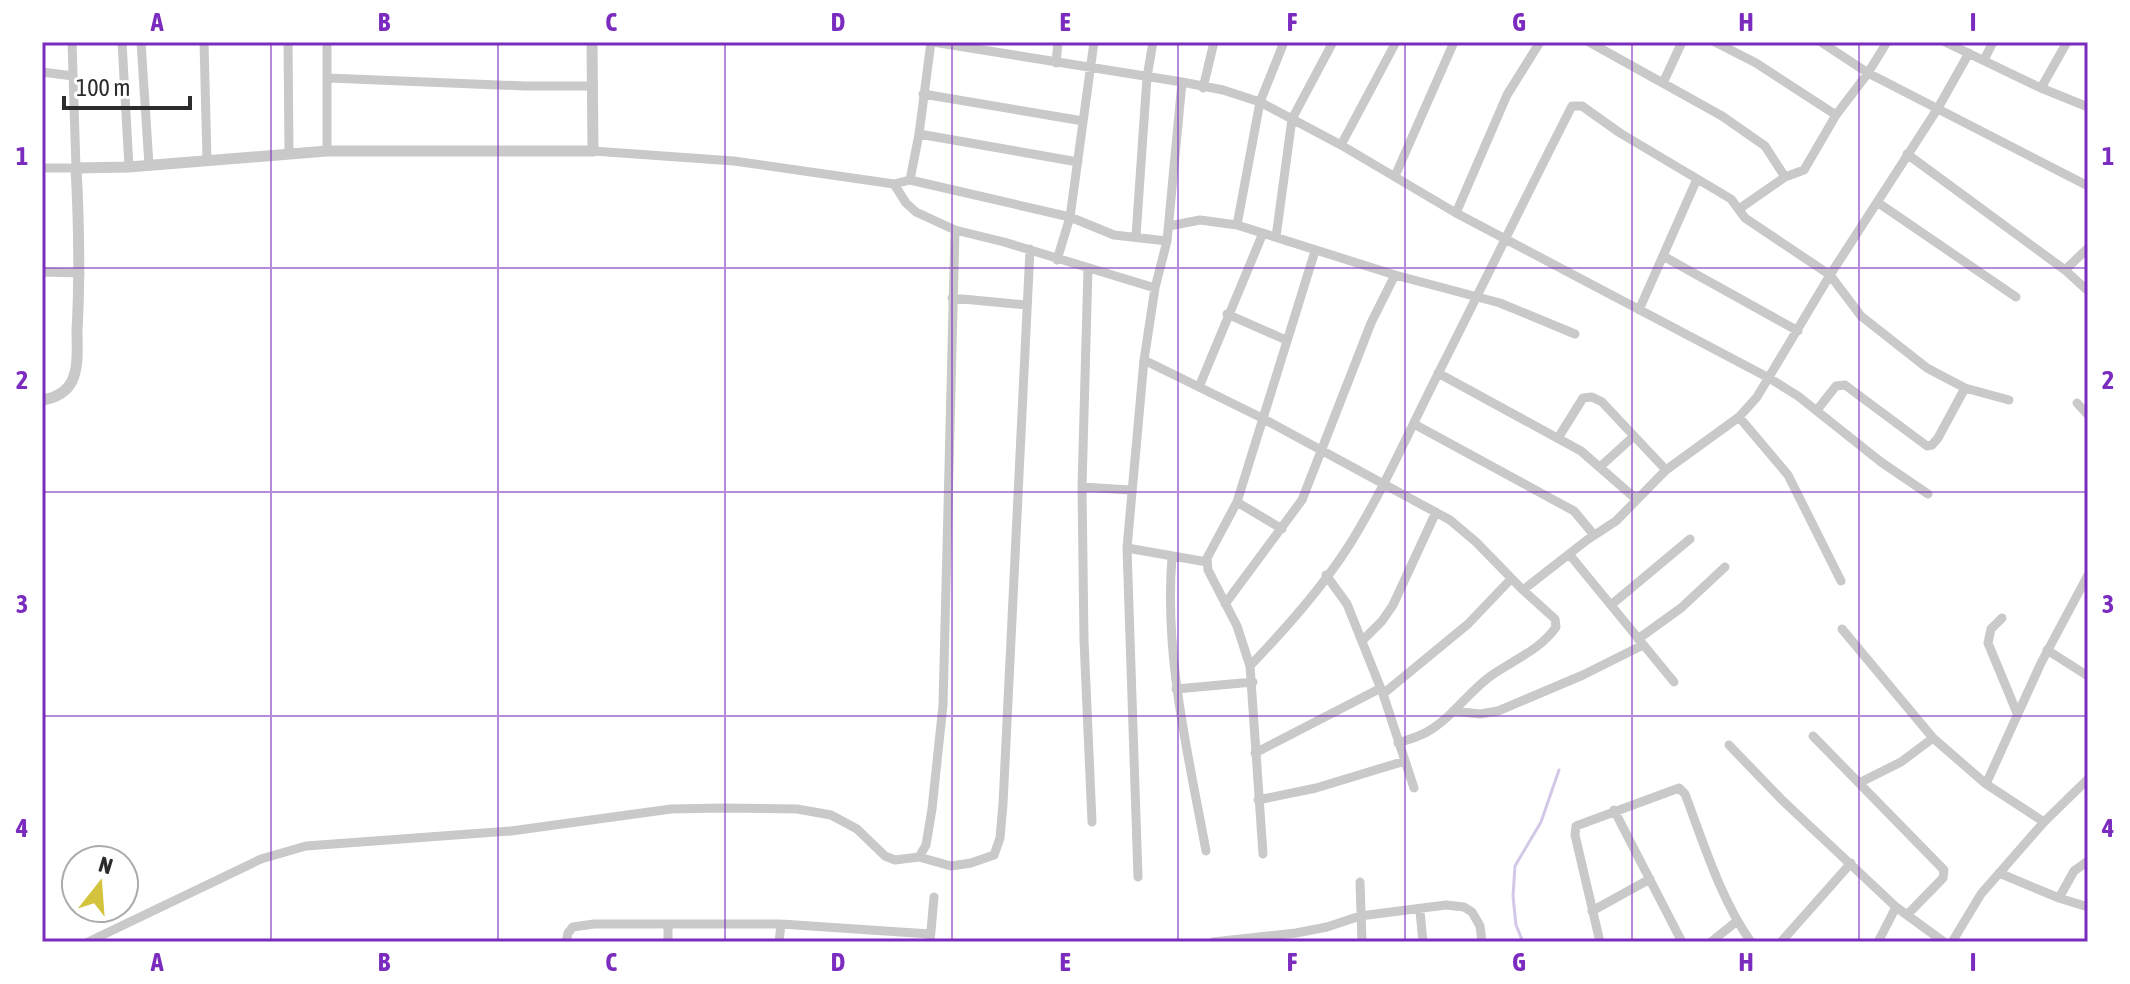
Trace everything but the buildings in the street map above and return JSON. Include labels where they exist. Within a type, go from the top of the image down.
[{"type":"street","points":[[42,400],[57,397],[65,391],[75,374],[80,273],[72,42]]},
{"type":"street","points":[[122,42],[129,167]]},
{"type":"street","points":[[141,42],[149,165]]},
{"type":"street","points":[[204,42],[207,160]]},
{"type":"street","points":[[288,42],[289,152]]},
{"type":"street","points":[[327,42],[327,151]]},
{"type":"street","points":[[592,42],[593,151]]},
{"type":"street","points":[[910,180],[932,42],[1223,90],[1260,102],[1341,145],[1456,213],[1769,378],[1817,410],[1881,462],[1928,494]]},
{"type":"street","points":[[1056,63],[1058,42]]},
{"type":"street","points":[[1057,260],[1070,217],[1094,42]]},
{"type":"street","points":[[1136,236],[1147,77],[1153,42]]},
{"type":"street","points":[[1203,88],[1214,42]]},
{"type":"street","points":[[1237,225],[1260,102],[1284,42]]},
{"type":"street","points":[[1276,237],[1292,119],[1333,42]]},
{"type":"street","points":[[1341,145],[1396,42]]},
{"type":"street","points":[[1395,176],[1454,42]]},
{"type":"street","points":[[1456,213],[1507,95],[1540,42]]},
{"type":"street","points":[[1589,42],[1722,116],[1765,146],[1785,177]]},
{"type":"street","points":[[1608,53],[1614,42]]},
{"type":"street","points":[[1663,83],[1682,42]]},
{"type":"street","points":[[1715,42],[1756,63],[1836,115]]},
{"type":"street","points":[[1821,42],[1868,73],[2088,186]]},
{"type":"street","points":[[1739,209],[1785,177],[1804,170],[1836,115],[1887,42]]},
{"type":"street","points":[[1945,42],[2088,107]]},
{"type":"street","points":[[1984,60],[1993,42]]},
{"type":"street","points":[[2041,88],[2067,42]]},
{"type":"street","points":[[1523,590],[1616,521],[1666,470],[1739,417],[1769,378],[1830,275],[1938,108],[1969,53]]},
{"type":"street","points":[[42,72],[73,76]]},
{"type":"street","points":[[329,78],[592,86]]},
{"type":"street","points":[[1138,877],[1127,548],[1130,490],[1144,360],[1169,226],[1182,82]]},
{"type":"street","points":[[923,94],[1083,121]]},
{"type":"street","points":[[1250,666],[1298,613],[1348,546],[1383,485],[1504,239],[1572,106],[1576,104],[1731,199],[1745,218],[1830,275],[1852,307],[1927,368],[1965,388],[2009,400]]},
{"type":"street","points":[[919,134],[1078,162]]},
{"type":"street","points":[[42,168],[129,167],[289,152],[593,151],[734,161],[894,184],[910,180],[1070,217],[1114,235],[1167,241]]},
{"type":"street","points":[[1907,154],[2065,270],[2088,291]]},
{"type":"street","points":[[1639,310],[1697,179]]},
{"type":"street","points":[[894,184],[916,212],[955,230],[1030,249],[1057,260],[1155,288]]},
{"type":"street","points":[[1877,202],[2016,297]]},
{"type":"street","points":[[1169,226],[1200,220],[1237,225],[1395,275],[1514,308],[1575,334]]},
{"type":"street","points":[[919,857],[926,845],[932,809],[943,705],[955,230]]},
{"type":"street","points":[[1199,387],[1263,233]]},
{"type":"street","points":[[2065,270],[2088,248]]},
{"type":"street","points":[[88,942],[272,854],[331,843],[511,831],[671,809],[797,809],[831,815],[845,820],[885,856],[895,860],[919,857],[951,866],[994,855],[1000,838],[1030,249]]},
{"type":"street","points":[[1263,854],[1250,666],[1237,626],[1210,575],[1207,562],[1237,502],[1315,251]]},
{"type":"street","points":[[1663,256],[1798,331]]},
{"type":"street","points":[[1088,268],[1082,487],[1084,640],[1092,822]]},
{"type":"street","points":[[42,272],[80,273]]},
{"type":"street","points":[[1225,604],[1302,500],[1371,323],[1395,275]]},
{"type":"street","points":[[952,298],[1026,305]]},
{"type":"street","points":[[1227,314],[1286,340]]},
{"type":"street","points":[[1144,360],[1262,418],[1436,512],[1476,542],[1555,619],[1556,627],[1516,661],[1489,677],[1427,732],[1398,743]]},
{"type":"street","points":[[1438,373],[1558,438],[1601,466],[1636,499]]},
{"type":"street","points":[[1817,410],[1836,386],[1845,385],[1927,446],[1938,438],[1965,388]]},
{"type":"street","points":[[1558,438],[1586,397],[1602,402],[1666,470]]},
{"type":"street","points":[[2077,403],[2088,415]]},
{"type":"street","points":[[1739,417],[1788,475],[1841,581]]},
{"type":"street","points":[[1414,424],[1574,511],[1594,535]]},
{"type":"street","points":[[1601,466],[1634,436]]},
{"type":"street","points":[[1082,487],[1130,490]]},
{"type":"street","points":[[1237,502],[1282,529]]},
{"type":"street","points":[[1362,641],[1393,605],[1436,512]]},
{"type":"street","points":[[1611,605],[1690,539]]},
{"type":"street","points":[[1127,548],[1207,562]]},
{"type":"street","points":[[1569,554],[1674,682]]},
{"type":"street","points":[[1172,557],[1169,614],[1176,689],[1206,851]]},
{"type":"street","points":[[1453,711],[1480,714],[1498,711],[1583,675],[1641,642],[1725,567]]},
{"type":"street","points":[[1326,575],[1345,600],[1362,641],[1414,788]]},
{"type":"street","points":[[1986,784],[2047,650],[2084,592],[2088,575]]},
{"type":"street","points":[[1255,753],[1382,691],[1468,624],[1511,579]]},
{"type":"street","points":[[2002,618],[1991,629],[1988,643],[2017,713]]},
{"type":"street","points":[[1842,629],[1933,738],[1986,784],[2044,822]]},
{"type":"street","points":[[2047,650],[2088,676]]},
{"type":"street","points":[[1176,689],[1253,682]]},
{"type":"street","points":[[1813,736],[1944,870],[1943,878],[1907,915]]},
{"type":"street","points":[[1859,783],[1901,762],[1933,738]]},
{"type":"street","points":[[1729,745],[1782,800],[1896,907],[1944,942]]},
{"type":"street","points":[[1258,800],[1316,788],[1405,761]]},
{"type":"street","points":[[1952,942],[1971,909],[1999,873],[2088,779]]},
{"type":"street","points":[[1600,942],[1576,826],[1679,788],[1683,789],[1718,881],[1751,942]]},
{"type":"street","points":[[1614,810],[1682,942]]},
{"type":"street","points":[[2059,898],[2074,871],[2088,861]]},
{"type":"street","points":[[1781,942],[1851,863]]},
{"type":"street","points":[[1999,873],[2088,907]]},
{"type":"street","points":[[1592,911],[1650,879]]},
{"type":"street","points":[[1360,882],[1362,942]]},
{"type":"street","points":[[566,942],[573,927],[583,925],[668,924],[781,924],[930,938],[934,897]]},
{"type":"street","points":[[1213,942],[1281,938],[1360,916],[1420,911],[1446,905],[1464,907],[1476,918],[1482,942]]},
{"type":"street","points":[[1878,942],[1896,907]]},
{"type":"street","points":[[1420,911],[1423,942]]},
{"type":"street","points":[[1711,942],[1737,921]]},
{"type":"street","points":[[668,924],[668,942]]},
{"type":"street","points":[[779,942],[781,924]]},
{"type":"waterway","points":[[1523,942],[1516,925],[1513,896],[1515,866],[1541,822],[1559,770]]}]
